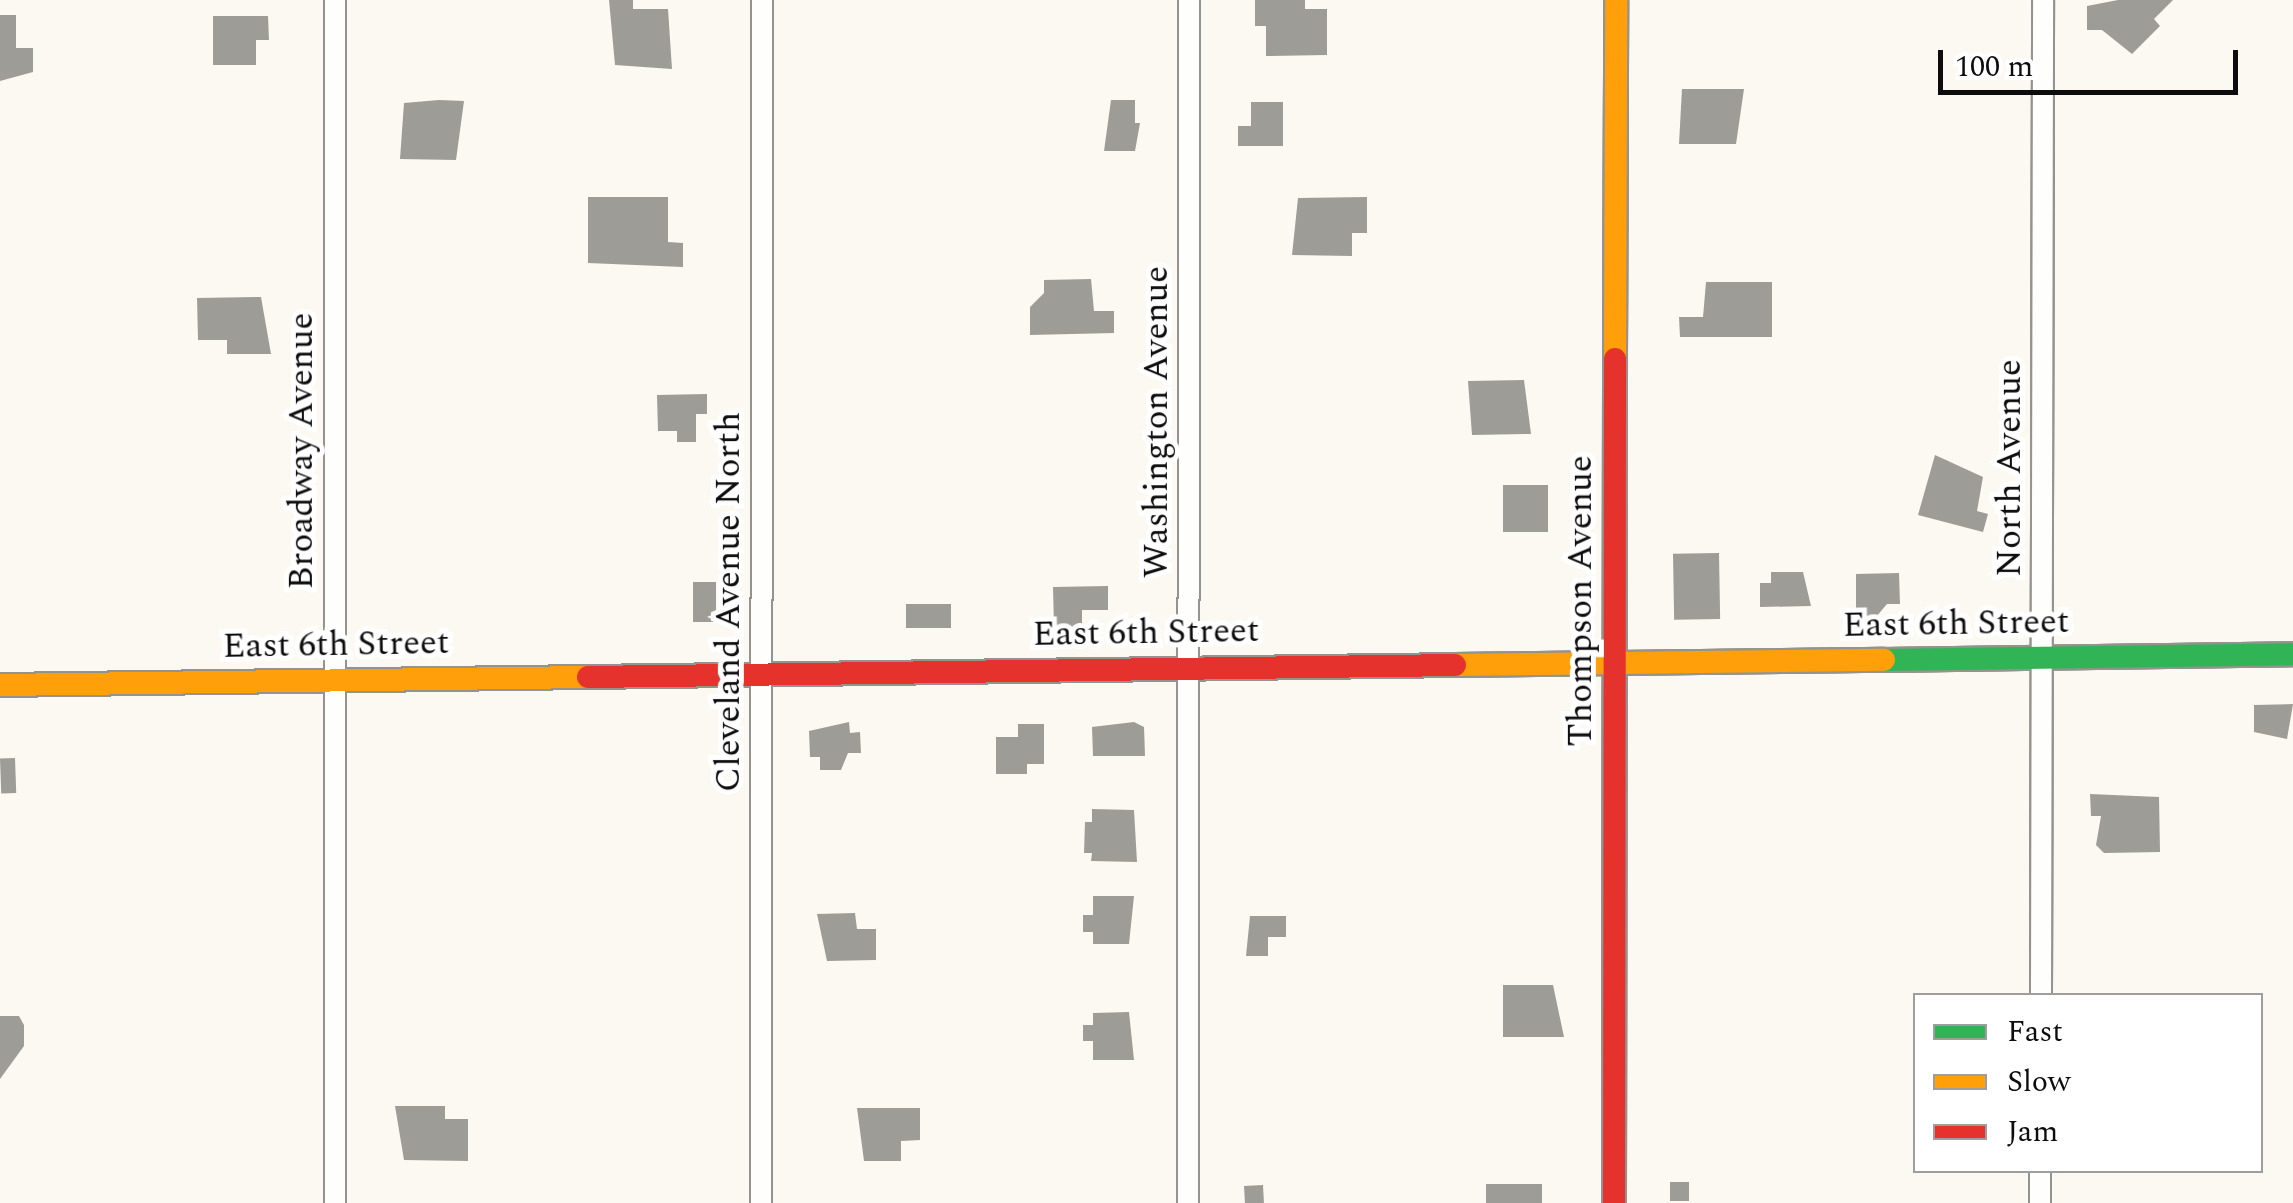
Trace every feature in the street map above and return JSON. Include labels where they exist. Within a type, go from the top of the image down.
[{"type":"street","name":"Broadway Avenue","points":[[334,1203],[335,0]]},
{"type":"street","name":"Cleveland Avenue North","points":[[761,1203],[762,0]]},
{"type":"street","name":"Washington Avenue","points":[[1188,1203],[1189,0]]},
{"type":"street","name":"Thompson Avenue","points":[[1614,1203],[1616,0]]},
{"type":"street","name":"North Avenue","points":[[2041,993],[2043,0]]},
{"type":"street","name":"East 6th Street","points":[[0,685],[2293,654]]},
{"type":"street","points":[[2040,1173],[2040,1203]]},
{"type":"building","points":[[609,0],[633,0],[633,9],[668,9],[672,69],[615,65]]},
{"type":"building","points":[[1255,0],[1305,0],[1305,9],[1327,9],[1327,55],[1266,56],[1266,26],[1255,26]]},
{"type":"building","points":[[2118,0],[2173,0],[2154,19],[2160,26],[2132,54],[2102,30],[2087,30],[2087,6]]},
{"type":"building","points":[[0,15],[16,15],[16,48],[33,48],[33,72],[0,81]]},
{"type":"building","points":[[213,16],[268,16],[269,40],[256,40],[256,65],[213,65]]},
{"type":"building","points":[[1682,89],[1744,89],[1736,144],[1679,144]]},
{"type":"building","points":[[1111,100],[1135,100],[1135,123],[1140,123],[1135,151],[1104,151]]},
{"type":"building","points":[[464,101],[456,160],[400,159],[404,103]]},
{"type":"building","points":[[1251,102],[1283,102],[1283,146],[1238,146],[1238,126],[1251,126]]},
{"type":"building","points":[[588,197],[668,197],[668,242],[683,243],[683,267],[588,263]]},
{"type":"building","points":[[1367,197],[1367,233],[1352,233],[1352,256],[1292,255],[1298,198]]},
{"type":"building","points":[[1091,279],[1094,311],[1114,311],[1114,333],[1030,335],[1030,307],[1044,293],[1044,280]]},
{"type":"building","points":[[1706,282],[1772,282],[1772,337],[1680,337],[1679,317],[1703,317]]},
{"type":"building","points":[[261,297],[271,354],[227,354],[227,340],[198,340],[197,298]]},
{"type":"building","points":[[1524,380],[1531,434],[1472,435],[1468,381]]},
{"type":"building","points":[[707,394],[707,414],[696,414],[696,442],[677,442],[677,431],[658,431],[657,395]]},
{"type":"building","points":[[1935,455],[1983,477],[1977,511],[1988,514],[1983,532],[1918,515]]},
{"type":"building","points":[[1503,485],[1548,485],[1548,532],[1503,532]]},
{"type":"building","points":[[1719,553],[1720,619],[1674,620],[1673,554]]},
{"type":"building","points":[[1771,572],[1803,572],[1811,606],[1760,607],[1760,583],[1771,583]]},
{"type":"building","points":[[1899,573],[1900,604],[1887,604],[1876,617],[1856,617],[1856,574]]},
{"type":"building","points":[[693,582],[716,582],[716,622],[693,622]]},
{"type":"building","points":[[1108,586],[1108,610],[1082,610],[1082,627],[1054,627],[1053,587]]},
{"type":"building","points":[[906,604],[951,604],[951,628],[906,628]]},
{"type":"building","points":[[2293,704],[2287,739],[2254,732],[2254,705]]},
{"type":"building","points":[[849,722],[850,733],[860,732],[861,753],[848,753],[841,770],[820,770],[820,757],[810,757],[809,731]]},
{"type":"building","points":[[1134,722],[1144,727],[1145,756],[1093,756],[1092,727]]},
{"type":"building","points":[[1018,724],[1044,724],[1044,764],[1027,764],[1027,774],[996,774],[996,737],[1018,737]]},
{"type":"building","points":[[15,758],[16,793],[1,794],[0,759]]},
{"type":"building","points":[[2090,794],[2159,797],[2160,852],[2104,853],[2096,845],[2101,816],[2091,816]]},
{"type":"building","points":[[1092,809],[1134,810],[1137,862],[1091,861],[1092,853],[1084,853],[1085,822],[1092,822]]},
{"type":"building","points":[[1093,896],[1134,896],[1129,944],[1093,944],[1093,932],[1083,932],[1083,915],[1093,915]]},
{"type":"building","points":[[855,913],[857,929],[876,929],[876,960],[827,961],[817,914]]},
{"type":"building","points":[[1250,916],[1286,916],[1286,937],[1268,937],[1268,956],[1246,956]]},
{"type":"building","points":[[1503,985],[1553,985],[1564,1037],[1503,1037]]},
{"type":"building","points":[[1129,1012],[1134,1060],[1093,1060],[1093,1041],[1083,1041],[1083,1025],[1093,1025],[1093,1013]]},
{"type":"building","points":[[0,1016],[19,1016],[24,1025],[24,1046],[0,1079]]},
{"type":"building","points":[[395,1106],[445,1106],[445,1119],[468,1119],[468,1161],[404,1160]]},
{"type":"building","points":[[857,1108],[920,1108],[920,1140],[901,1141],[901,1161],[864,1161]]},
{"type":"building","points":[[1670,1182],[1689,1182],[1689,1201],[1670,1201]]},
{"type":"building","points":[[1486,1184],[1542,1184],[1542,1203],[1486,1203]]},
{"type":"building","points":[[1263,1185],[1264,1203],[1245,1203],[1244,1186]]},
{"type":"traffic: fast","points":[[1884,660],[2293,654]]},
{"type":"traffic: slow","points":[[1615,359],[1616,0]]},
{"type":"traffic: slow","points":[[1455,665],[1884,660]]},
{"type":"traffic: slow","points":[[0,685],[588,677]]},
{"type":"traffic: jam","points":[[1614,1203],[1615,359]]},
{"type":"traffic: jam","points":[[588,677],[1455,665]]}]
